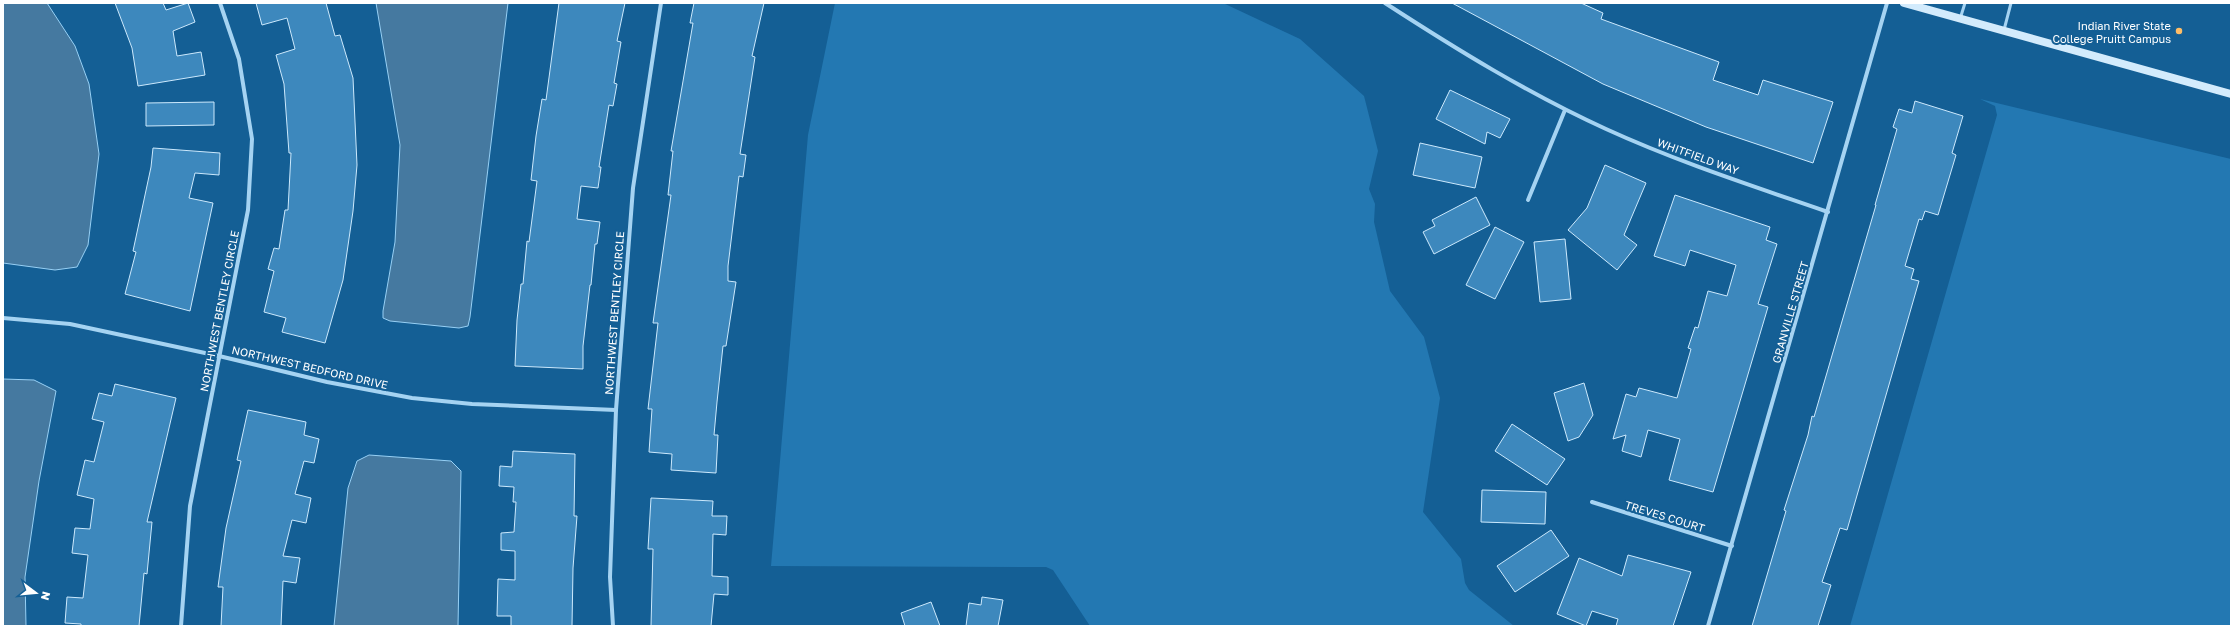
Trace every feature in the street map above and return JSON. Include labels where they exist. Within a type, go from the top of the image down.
[{"type":"street","name":"NORTHWEST BENTLEY CIRCLE","points":[[181,626],[190,506],[248,210],[252,139],[239,59],[220,3]]},
{"type":"street","name":"NORTHWEST BENTLEY CIRCLE","points":[[613,626],[610,577],[616,410],[633,188],[661,3]]},
{"type":"street","name":"WHITFIELD WAY","points":[[1385,3],[1455,49],[1565,110],[1680,160],[1828,212]]},
{"type":"street","name":"GRANVILLE STREET","points":[[1708,626],[1887,3]]},
{"type":"street","points":[[1904,3],[2003,32],[2231,94]]},
{"type":"street","points":[[1528,200],[1565,110]]},
{"type":"street","name":"NORTHWEST BEDFORD DRIVE","points":[[3,318],[70,324],[219,356],[327,382],[412,398],[472,404],[616,410]]},
{"type":"street","name":"TREVES COURT","points":[[1592,502],[1732,546]]},
{"type":"lane","points":[[1960,20],[1965,3]]},
{"type":"lane","points":[[2003,32],[2011,3]]},
{"type":"shaded area","points":[[3,3],[47,3],[75,46],[89,84],[99,154],[88,245],[77,267],[55,270],[3,263]]},
{"type":"shaded area","points":[[376,3],[508,3],[468,326],[459,328],[390,321],[383,318],[395,242],[400,145]]},
{"type":"shaded area","points":[[835,3],[1223,3],[1300,39],[1364,96],[1378,151],[1369,189],[1375,204],[1374,222],[1390,291],[1424,337],[1440,398],[1423,512],[1461,559],[1465,583],[1469,590],[1514,626],[1090,626],[1053,570],[1046,567],[771,566],[808,135]]},
{"type":"shaded area","points":[[1980,99],[2231,159],[2231,626],[1850,626],[1997,115],[1995,106]]},
{"type":"shaded area","points":[[3,379],[34,380],[56,391],[39,481],[25,577],[26,626],[3,626]]},
{"type":"shaded area","points":[[369,455],[451,461],[461,471],[458,626],[334,626],[348,488],[357,461]]},
{"type":"building","points":[[115,3],[163,3],[166,10],[188,3],[195,22],[173,31],[177,56],[201,52],[205,75],[138,86],[132,48]]},
{"type":"building","points":[[256,3],[326,3],[335,36],[340,35],[353,78],[357,165],[353,211],[343,280],[325,343],[282,332],[286,318],[264,312],[274,271],[268,269],[274,248],[279,249],[285,210],[288,210],[291,153],[289,153],[284,84],[276,55],[295,49],[287,18],[262,25]]},
{"type":"building","points":[[559,3],[625,3],[617,41],[621,42],[614,83],[617,84],[613,106],[609,105],[599,167],[601,167],[598,188],[581,186],[577,219],[600,222],[597,244],[595,244],[590,285],[583,346],[583,369],[515,366],[517,320],[521,284],[523,284],[527,241],[529,242],[537,181],[531,180],[536,136],[542,99],[546,100]]},
{"type":"building","points":[[694,3],[764,3],[752,56],[755,57],[740,154],[746,155],[743,177],[739,176],[728,266],[728,281],[736,282],[726,346],[723,346],[717,402],[714,435],[718,435],[716,473],[671,470],[672,454],[649,452],[652,409],[648,409],[658,323],[653,323],[671,195],[668,195],[673,151],[671,151],[693,23],[690,23]]},
{"type":"building","points":[[1452,3],[1581,3],[1603,13],[1601,19],[1719,62],[1713,80],[1758,95],[1763,80],[1833,102],[1813,163],[1706,127],[1603,84]]},
{"type":"building","points":[[1450,90],[1510,119],[1500,138],[1487,132],[1485,144],[1436,119]]},
{"type":"building","points":[[1915,101],[1963,116],[1952,153],[1956,155],[1938,215],[1925,211],[1922,220],[1919,219],[1905,266],[1914,269],[1911,279],[1919,281],[1847,530],[1840,528],[1822,582],[1831,585],[1818,626],[1752,626],[1786,511],[1784,510],[1808,435],[1812,416],[1814,417],[1876,205],[1897,129],[1893,127],[1899,109],[1912,113]]},
{"type":"building","points":[[214,102],[214,125],[146,126],[146,103]]},
{"type":"building","points":[[1420,143],[1482,157],[1475,188],[1413,175]]},
{"type":"building","points":[[153,148],[220,153],[219,175],[195,173],[189,198],[213,203],[190,311],[125,294],[136,252],[133,251],[151,167]]},
{"type":"building","points":[[1605,165],[1646,183],[1624,235],[1637,245],[1617,270],[1568,230],[1587,208]]},
{"type":"building","points":[[1675,195],[1770,227],[1766,240],[1777,244],[1758,304],[1768,307],[1713,492],[1669,480],[1680,439],[1648,430],[1641,457],[1622,451],[1626,435],[1613,439],[1626,394],[1636,397],[1639,388],[1677,398],[1691,349],[1688,348],[1695,327],[1698,328],[1708,291],[1727,296],[1736,265],[1690,250],[1685,266],[1654,256]]},
{"type":"building","points":[[1476,197],[1490,225],[1434,254],[1423,232],[1435,226],[1432,220]]},
{"type":"building","points":[[1495,227],[1524,242],[1495,299],[1466,285]]},
{"type":"building","points":[[1565,239],[1571,299],[1540,302],[1534,242]]},
{"type":"building","points":[[1584,383],[1593,415],[1579,437],[1568,441],[1554,393]]},
{"type":"building","points":[[115,384],[176,398],[147,522],[152,522],[147,574],[144,573],[139,626],[81,626],[81,624],[65,623],[67,597],[83,598],[88,555],[72,553],[75,528],[90,529],[94,499],[77,495],[85,460],[94,462],[104,422],[92,419],[99,393],[112,396]]},
{"type":"building","points":[[248,410],[306,422],[304,435],[319,439],[314,463],[304,461],[295,494],[311,498],[306,523],[292,520],[283,556],[300,558],[296,583],[283,581],[281,626],[221,626],[223,587],[218,587],[226,528],[241,461],[237,460]]},
{"type":"building","points":[[1512,424],[1565,459],[1547,485],[1495,451]]},
{"type":"building","points":[[513,451],[575,454],[574,516],[577,516],[573,568],[572,626],[511,626],[511,616],[497,616],[498,579],[515,580],[515,551],[501,550],[501,533],[514,532],[516,502],[513,502],[514,487],[499,486],[500,466],[512,467]]},
{"type":"building","points":[[1482,490],[1546,492],[1545,524],[1481,522]]},
{"type":"building","points":[[651,498],[713,501],[712,516],[727,516],[726,535],[713,534],[712,576],[728,577],[728,595],[714,594],[711,626],[651,626],[653,549],[648,549]]},
{"type":"building","points":[[1551,530],[1569,556],[1515,592],[1497,566]]},
{"type":"building","points":[[1628,555],[1691,572],[1673,626],[1616,626],[1618,619],[1592,611],[1586,626],[1557,614],[1579,558],[1622,576]]},
{"type":"building","points":[[982,597],[1003,600],[998,626],[966,626],[969,603],[981,605]]},
{"type":"building","points":[[931,602],[940,626],[905,626],[901,613]]},
{"type":"place","name":"Indian River State College Pruitt Campus","points":[[2179,31]]}]
